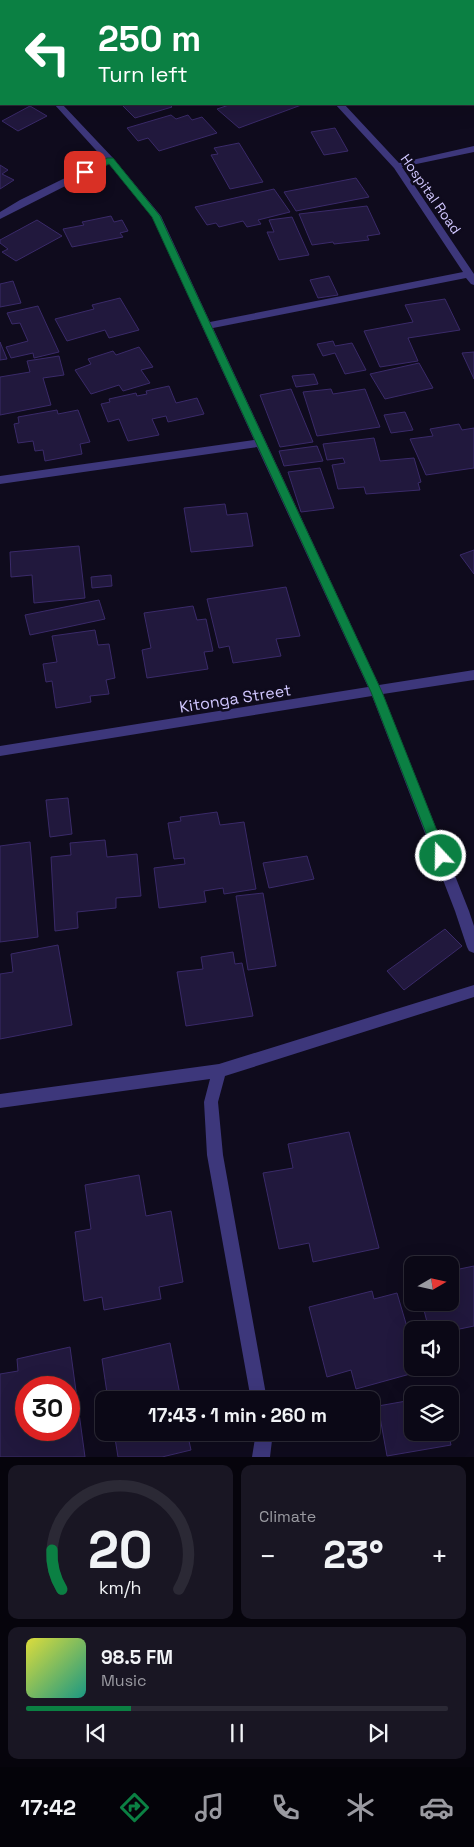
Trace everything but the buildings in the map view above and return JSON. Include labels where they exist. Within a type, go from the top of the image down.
[{"type":"street","points":[[59,105],[110,160],[156,216],[376,692],[462,911],[474,947]]},
{"type":"street","name":"Hospital Road","points":[[340,105],[397,166],[471,278]]},
{"type":"street","points":[[397,166],[474,149]]},
{"type":"street","points":[[0,216],[23,202],[110,160]]},
{"type":"street","points":[[207,326],[471,278]]},
{"type":"street","points":[[0,480],[260,443]]},
{"type":"street","name":"Kitonga Street","points":[[0,751],[474,675]]},
{"type":"street","points":[[0,1101],[219,1070],[474,991]]},
{"type":"street","points":[[219,1070],[211,1102],[214,1155],[257,1391]]},
{"type":"street","points":[[261,1457],[264,1441]]},
{"type":"route","points":[[85,172],[110,160],[156,216],[376,692],[441,856]]}]
